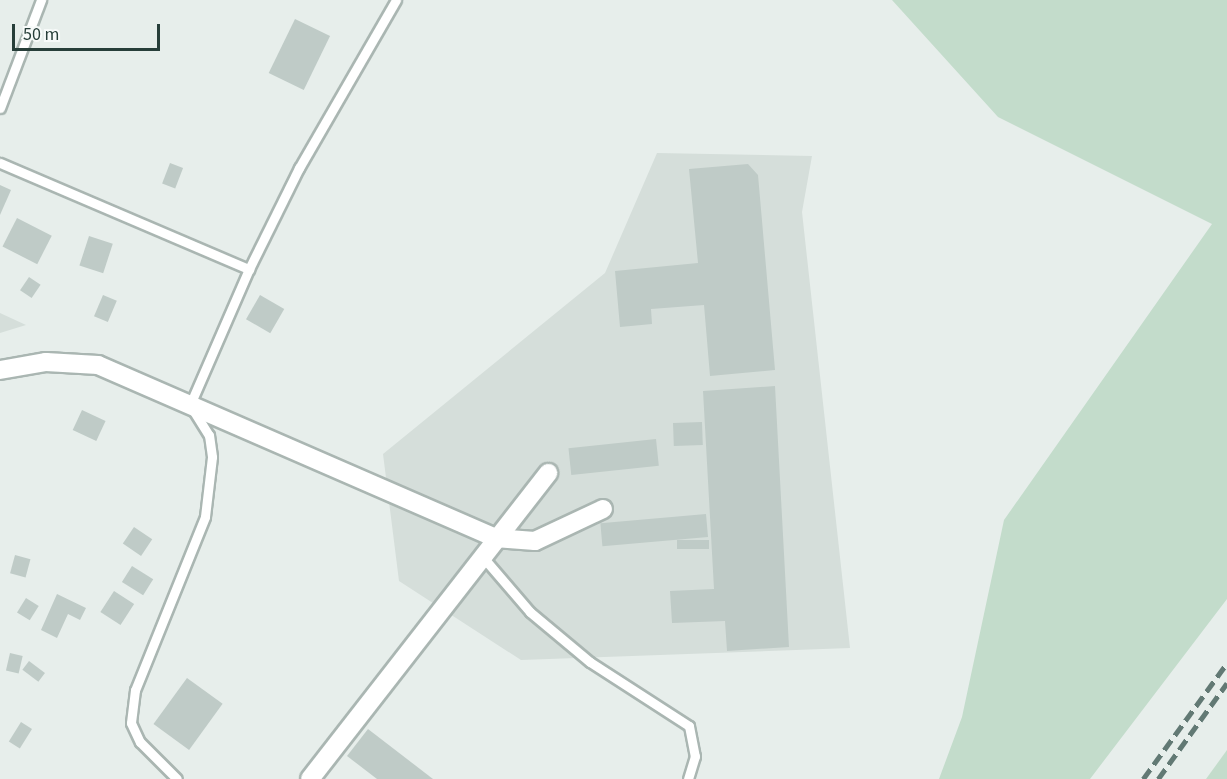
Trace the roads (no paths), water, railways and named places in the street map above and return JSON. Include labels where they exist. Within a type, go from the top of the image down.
[{"type":"street","points":[[0,370],[46,362],[98,364],[495,538],[535,540],[603,509]]},
{"type":"street","points":[[310,779],[495,538],[548,473]]},
{"type":"lane","points":[[0,108],[41,0]]},
{"type":"lane","points":[[177,779],[140,742],[131,723],[135,690],[209,497],[209,435],[190,405],[249,269],[299,168],[396,0]]},
{"type":"lane","points":[[0,163],[249,269]]},
{"type":"lane","points":[[482,556],[530,612],[590,662],[689,726],[695,756],[688,779]]},
{"type":"railway","points":[[1143,779],[1227,663]]},
{"type":"railway","points":[[1158,779],[1227,683]]}]
